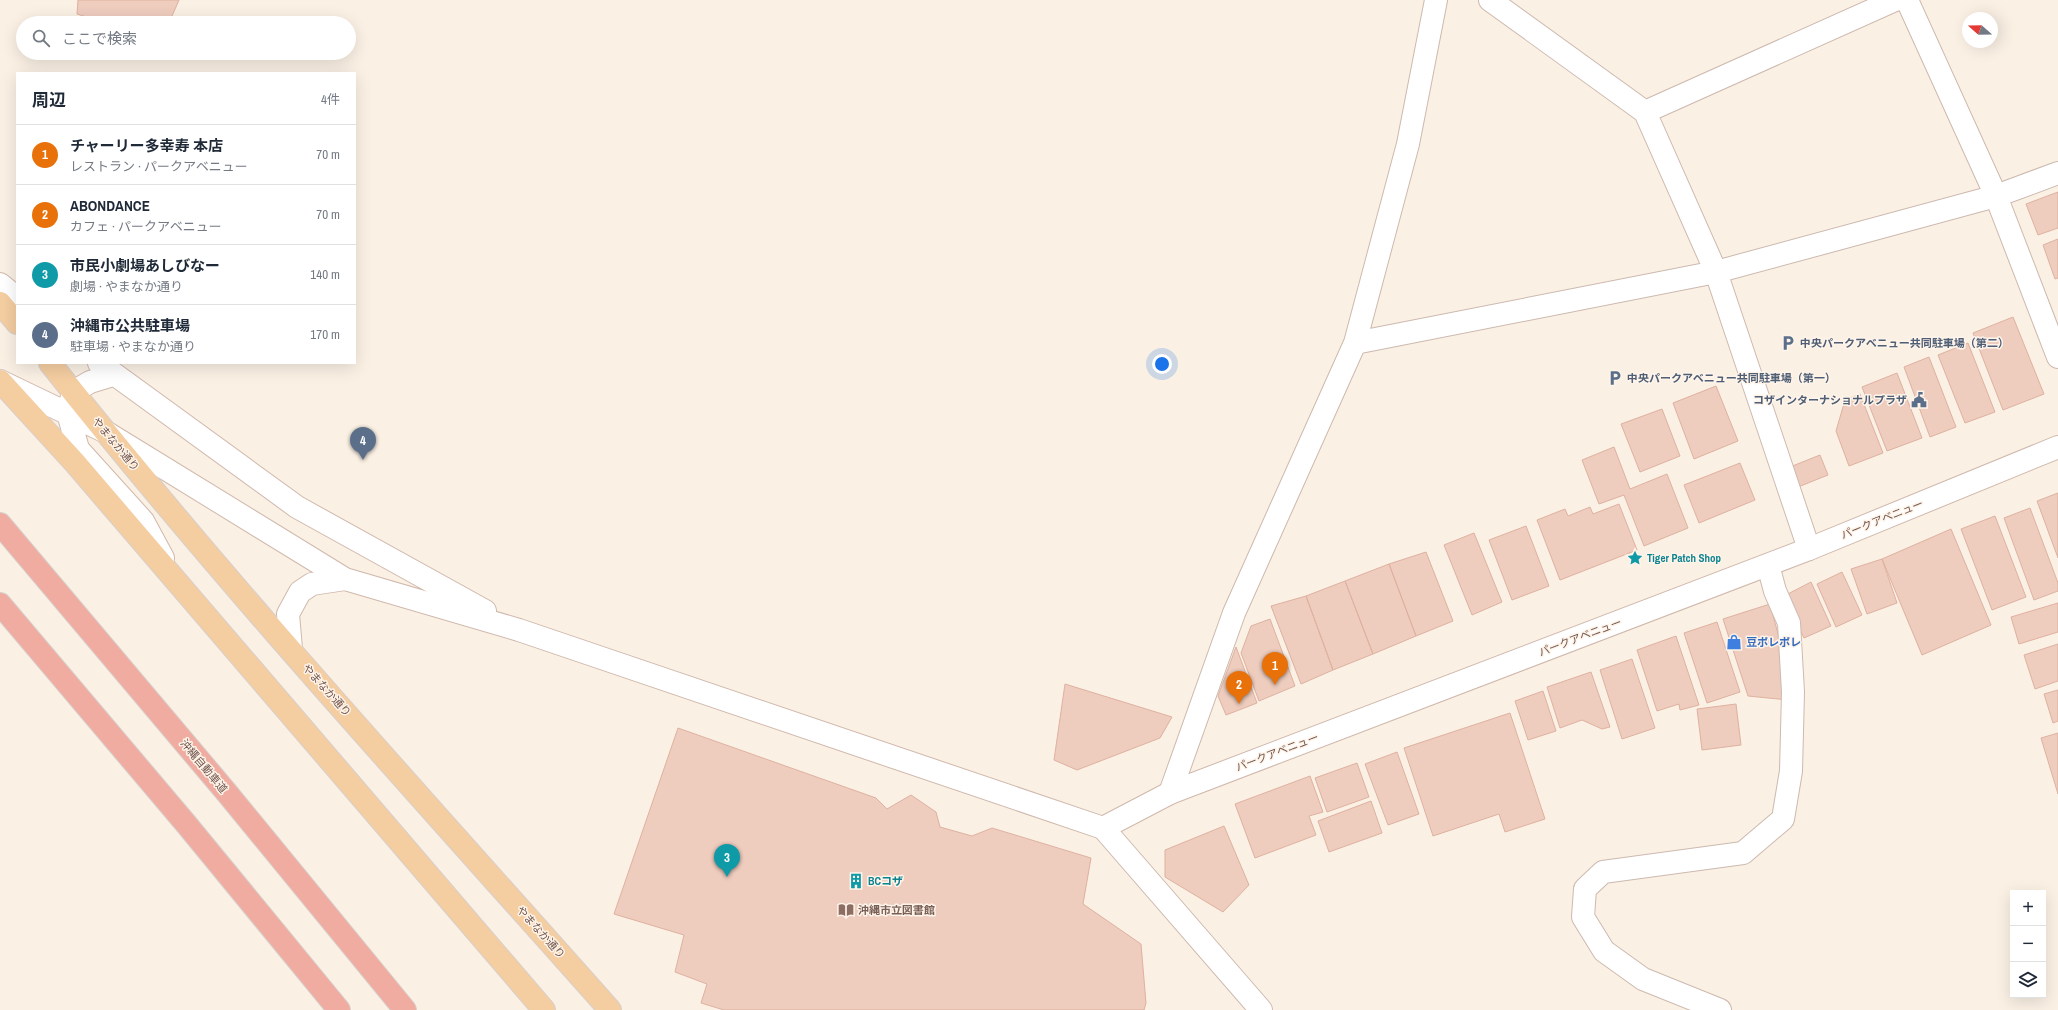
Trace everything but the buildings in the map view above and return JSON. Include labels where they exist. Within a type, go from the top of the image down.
[{"type":"highway","name":"沖縄自動車道","points":[[0,524],[227,793],[405,1010]]},
{"type":"highway","points":[[0,604],[187,825],[339,1010]]},
{"type":"main road","points":[[0,303],[16,322]]},
{"type":"main road","name":"やまなか通り","points":[[51,364],[104,431],[291,649],[610,1010]]},
{"type":"main road","points":[[0,381],[75,463],[544,1010]]},
{"type":"street","points":[[1170,793],[1234,613],[1355,343],[1408,144],[1436,0]]},
{"type":"street","points":[[1644,112],[1895,0]]},
{"type":"street","points":[[1907,0],[1996,196],[2058,357]]},
{"type":"street","points":[[1493,1],[1644,112],[1716,272],[1809,549]]},
{"type":"street","points":[[1355,343],[1716,272],[1996,196],[2058,173]]},
{"type":"street","points":[[0,284],[16,297]]},
{"type":"street","points":[[172,577],[143,521],[78,449],[68,414],[73,392],[90,382],[106,369],[297,507],[519,630]]},
{"type":"street","points":[[0,381],[104,431],[345,579],[519,630],[1103,828],[1257,1008]]},
{"type":"street","name":"パークアベニュー","points":[[1103,828],[1170,793],[1768,565],[2058,447]]},
{"type":"street","points":[[1720,1010],[1643,979],[1604,951],[1583,918],[1585,889],[1603,872],[1743,853],[1783,819],[1792,771],[1793,692],[1789,623],[1775,591],[1768,565]]},
{"type":"street","points":[[291,649],[288,614],[300,592],[312,584],[345,579]]},
{"type":"place","name":"中央パークアベニュー共同駐車場（第二）","points":[[1788,343]]},
{"type":"place","name":"中央パークアベニュー共同駐車場（第一）","points":[[1615,378]]},
{"type":"place","name":"コザインターナショナルプラザ","points":[[1919,400]]},
{"type":"place","name":"沖縄市公共駐車場","points":[[363,460]]},
{"type":"place","name":"Tiger Patch Shop","points":[[1635,558]]},
{"type":"place","name":"豆ポレポレ","points":[[1734,642]]},
{"type":"place","name":"チャーリー多幸寿 本店","points":[[1275,685]]},
{"type":"place","name":"ABONDANCE","points":[[1239,704]]},
{"type":"place","name":"市民小劇場あしびなー","points":[[727,877]]},
{"type":"place","name":"BCコザ","points":[[856,881]]},
{"type":"place","name":"沖縄市立図書館","points":[[846,910]]}]
